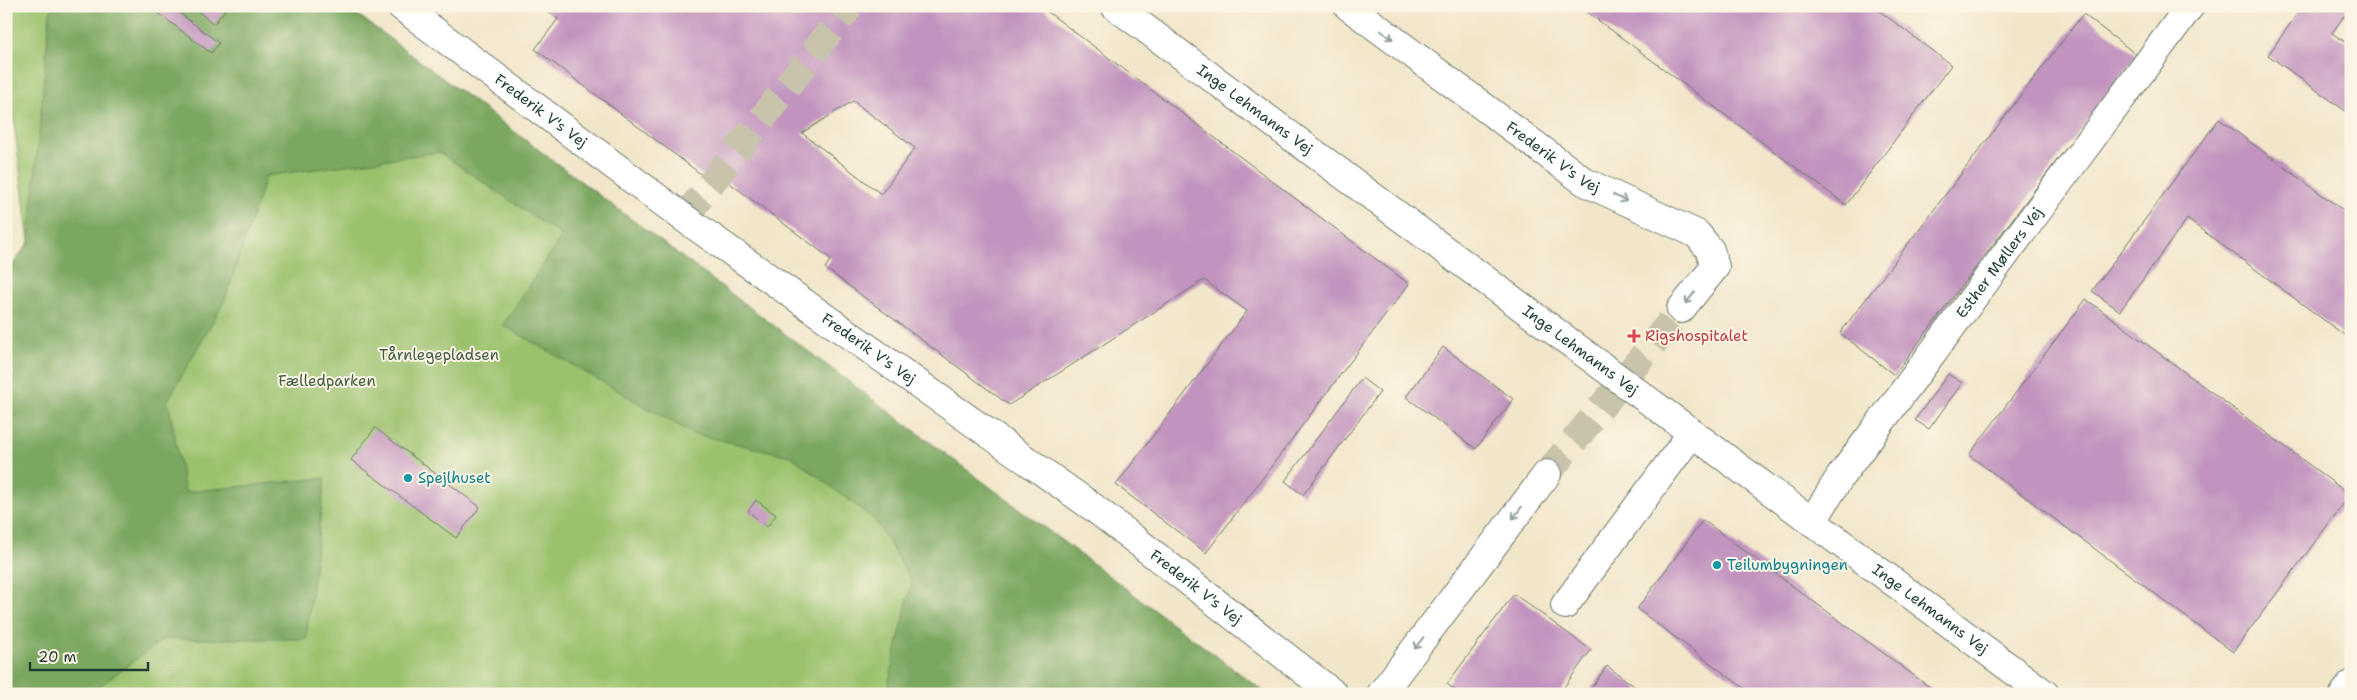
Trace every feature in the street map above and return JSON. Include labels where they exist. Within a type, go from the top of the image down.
[{"type":"street","name":"Frederik V's Vej","points":[[401,6],[684,218],[1094,508],[1334,694]]},
{"type":"street","name":"Inge Lehmanns Vej","points":[[1115,6],[2045,694]]},
{"type":"street","name":"Frederik V's Vej","points":[[1348,6],[1585,182],[1698,234],[1710,250],[1715,267],[1681,309]]},
{"type":"street","name":"Esther Møllers Vej","points":[[1812,522],[1840,478],[2190,6]]},
{"type":"street","points":[[1565,605],[1692,433]]},
{"type":"street","points":[[1381,694],[1547,474]]},
{"type":"street","points":[[2344,694],[2351,685]]},
{"type":"green space","name":"Fælledparken","points":[[6,6],[346,6],[1267,694],[6,694],[6,383],[15,372],[6,365],[6,274],[29,242],[6,60]]},
{"type":"green space","points":[[55,6],[346,6],[1267,694],[886,694],[912,581],[875,520],[791,456],[693,434],[503,325],[562,236],[439,152],[266,176],[225,300],[168,400],[185,492],[325,478],[306,639],[163,639],[89,694],[6,694],[6,384],[15,372],[6,365],[6,274],[29,242],[50,12]]},
{"type":"building","points":[[149,6],[170,6],[219,43],[211,53]]},
{"type":"building","points":[[191,6],[228,6],[214,24]]},
{"type":"building","points":[[540,6],[1040,6],[1409,284],[1206,553],[1116,485],[1247,311],[1204,280],[1009,405],[825,268],[831,259],[727,181],[718,187],[535,49],[558,19]],"holes":[[[853,101],[915,148],[881,194],[802,133]]]},
{"type":"building","points":[[1579,6],[1873,6],[1951,65],[1846,205]]},
{"type":"building","points":[[2303,6],[2351,6],[2351,22],[2344,16],[2332,33],[2351,46],[2351,115],[2268,55]]},
{"type":"building","points":[[2083,14],[2137,55],[1894,375],[1840,333]]},
{"type":"building","points":[[2219,119],[2351,216],[2351,340],[2187,219],[2120,311],[2092,291]]},
{"type":"building","points":[[2086,299],[2350,495],[2233,652],[1969,455]]},
{"type":"building","points":[[1443,347],[1513,399],[1476,449],[1406,397]]},
{"type":"building","points":[[1948,374],[1962,383],[1929,429],[1915,420]]},
{"type":"building","points":[[1362,378],[1380,392],[1303,495],[1285,481]]},
{"type":"building","name":"Spejlhuset","points":[[375,428],[480,507],[456,538],[351,460]]},
{"type":"building","points":[[756,500],[776,515],[767,527],[748,511]]},
{"type":"building","name":"Teilumbygningen","points":[[1703,520],[1939,694],[1752,694],[1637,609]]},
{"type":"building","points":[[1514,594],[1591,650],[1559,694],[1460,694],[1447,684]]},
{"type":"building","points":[[1607,666],[1645,694],[1587,694]]},
{"type":"tunnel","points":[[684,218],[850,6]]},
{"type":"tunnel","points":[[1547,474],[1681,309]]},
{"type":"place","name":"Rigshospitalet","points":[[1634,336]]},
{"type":"place","name":"Spejlhuset","points":[[408,478]]},
{"type":"place","name":"Teilumbygningen","points":[[1717,565]]},
{"type":"park label","name":"Tårnlegepladsen","points":[[439,355]]}]
